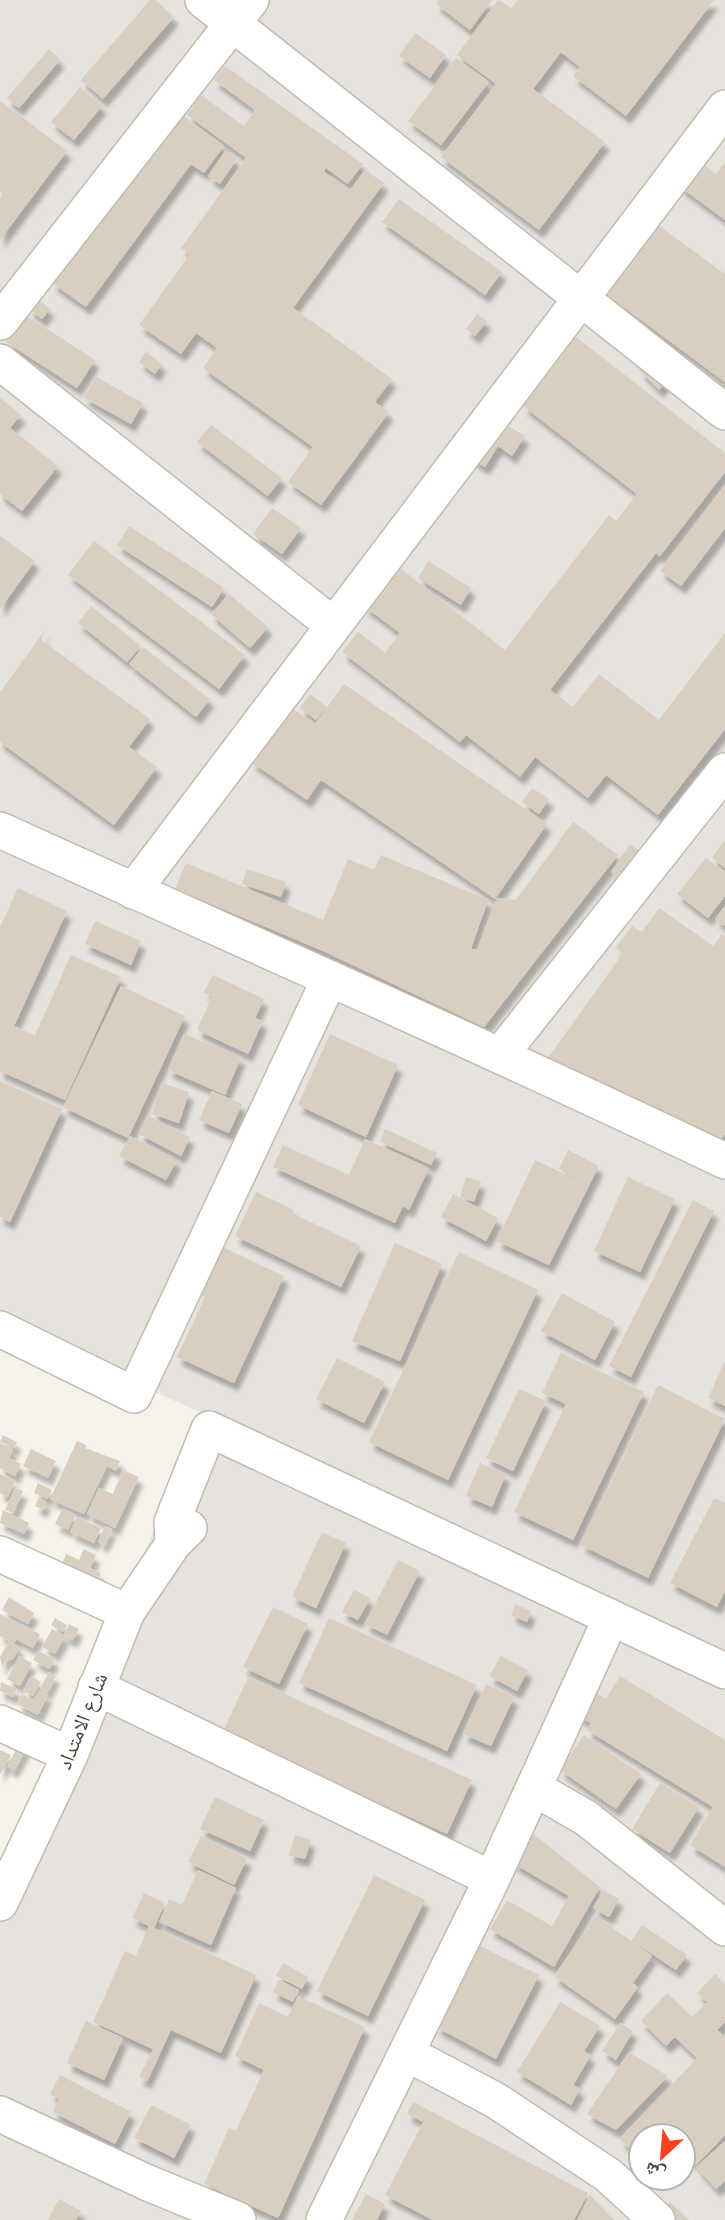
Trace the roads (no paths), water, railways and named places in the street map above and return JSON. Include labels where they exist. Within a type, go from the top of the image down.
[{"type":"street","points":[[203,0],[242,12],[580,298],[725,412]]},
{"type":"street","points":[[0,322],[242,12]]},
{"type":"street","points":[[133,891],[725,108]]},
{"type":"street","points":[[0,362],[333,625]]},
{"type":"street","points":[[501,1054],[725,771]]},
{"type":"street","points":[[0,830],[329,980],[501,1054],[725,1161]]},
{"type":"street","points":[[0,1329],[134,1395],[329,980]]},
{"type":"street","name":"شارع الامتداد","points":[[2,1894],[70,1755],[127,1612],[173,1544],[173,1522],[220,1433],[611,1618]]},
{"type":"street","points":[[0,1555],[127,1612]]},
{"type":"street","points":[[324,2220],[492,1879],[611,1618],[725,1671]]},
{"type":"street","points":[[96,1687],[492,1879]]},
{"type":"street","points":[[0,1723],[70,1755]]},
{"type":"street","points":[[534,1788],[586,1818],[725,1928]]},
{"type":"street","points":[[408,2054],[495,2099],[608,2175],[657,2220]]},
{"type":"street","points":[[0,2114],[148,2183],[238,2220]]}]
